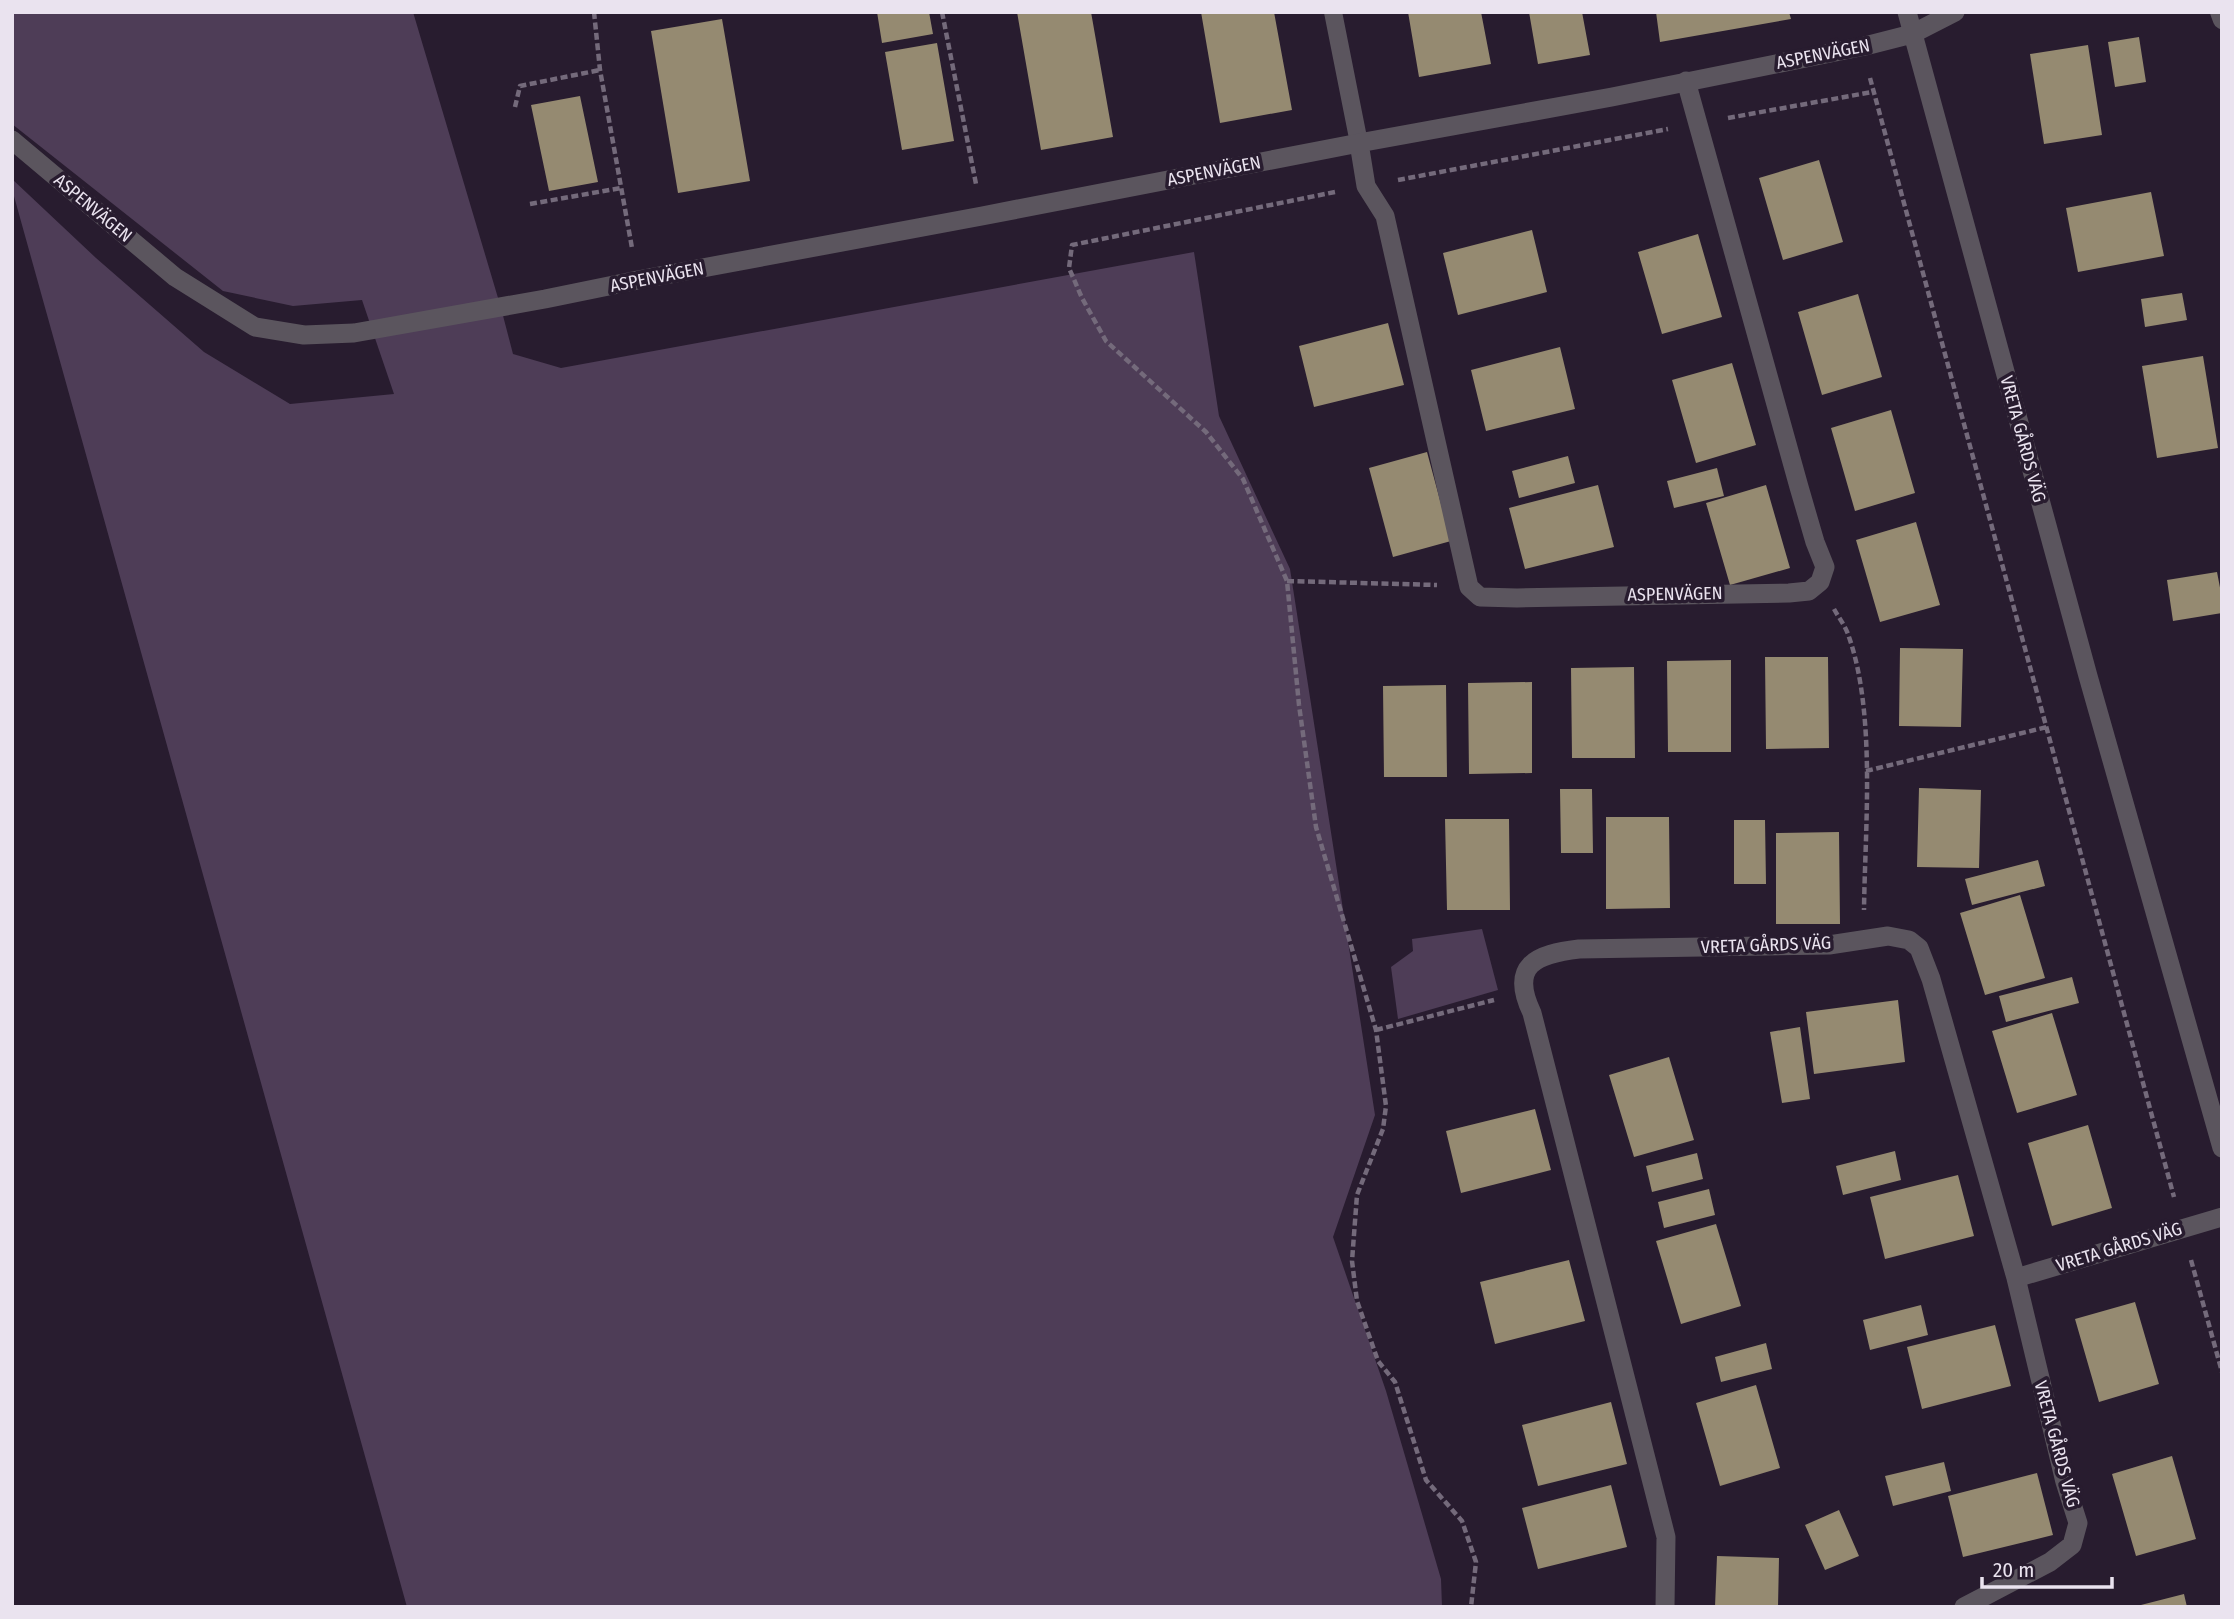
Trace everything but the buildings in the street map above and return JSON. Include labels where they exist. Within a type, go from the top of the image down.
[{"type":"street","name":"VRETA GÅRDS VÄG","points":[[1907,12],[2092,689],[2222,1149]]},
{"type":"street","name":"ASPENVÄGEN","points":[[12,140],[175,277],[255,327],[304,335],[354,333],[1612,97],[1865,46],[1912,34],[1955,12]]},
{"type":"street","points":[[1686,81],[1799,487],[1825,567],[1821,582]]},
{"type":"street","name":"ASPENVÄGEN","points":[[1359,143],[1366,186],[1385,215],[1469,587],[1480,597],[1789,593],[1809,591],[1821,582]]},
{"type":"street","name":"VRETA GÅRDS VÄG","points":[[1524,995],[1524,975],[1535,960],[1552,952],[1579,949],[1829,945],[1888,936],[1909,940],[1919,948],[1931,979],[2016,1278],[2065,1482],[2078,1523],[2072,1545],[2050,1562],[1964,1607]]},
{"type":"street","points":[[1524,995],[1532,1013],[1666,1537],[1665,1607]]},
{"type":"street","name":"VRETA GÅRDS VÄG","points":[[2016,1278],[2222,1217]]},
{"type":"lane","points":[[1333,12],[1359,143]]},
{"type":"lane","points":[[2219,12],[2222,20]]},
{"type":"path","points":[[594,12],[600,70],[638,280]]},
{"type":"path","points":[[942,12],[982,216]]},
{"type":"path","points":[[1865,46],[1872,92],[2222,1372]]},
{"type":"path","points":[[515,107],[520,86],[600,70]]},
{"type":"path","points":[[1471,1607],[1476,1562],[1462,1521],[1426,1480],[1395,1382],[1378,1361],[1357,1301],[1352,1261],[1357,1195],[1383,1129],[1385,1106],[1376,1030],[1316,827],[1299,705],[1287,581],[1243,479],[1206,432],[1106,341],[1082,299],[1069,268],[1072,245],[1366,186],[1872,92]]},
{"type":"path","points":[[530,204],[621,188]]},
{"type":"path","points":[[1287,581],[1413,583]]},
{"type":"path","points":[[1821,582],[1849,636],[1862,694],[1866,771],[1863,939]]},
{"type":"path","points":[[1866,771],[2047,727]]},
{"type":"path","points":[[1376,1030],[1500,998],[1524,995]]},
{"type":"shaded area","points":[[12,12],[413,12],[513,354],[561,368],[1194,252],[1219,416],[1290,569],[1375,1115],[1333,1237],[1386,1391],[1441,1579],[1442,1607],[407,1607],[12,189],[12,179],[96,258],[204,352],[290,404],[394,394],[362,300],[293,306],[223,291],[12,124]]},
{"type":"shaded area","points":[[1482,929],[1498,990],[1398,1019],[1391,967],[1413,951],[1412,939]]}]
